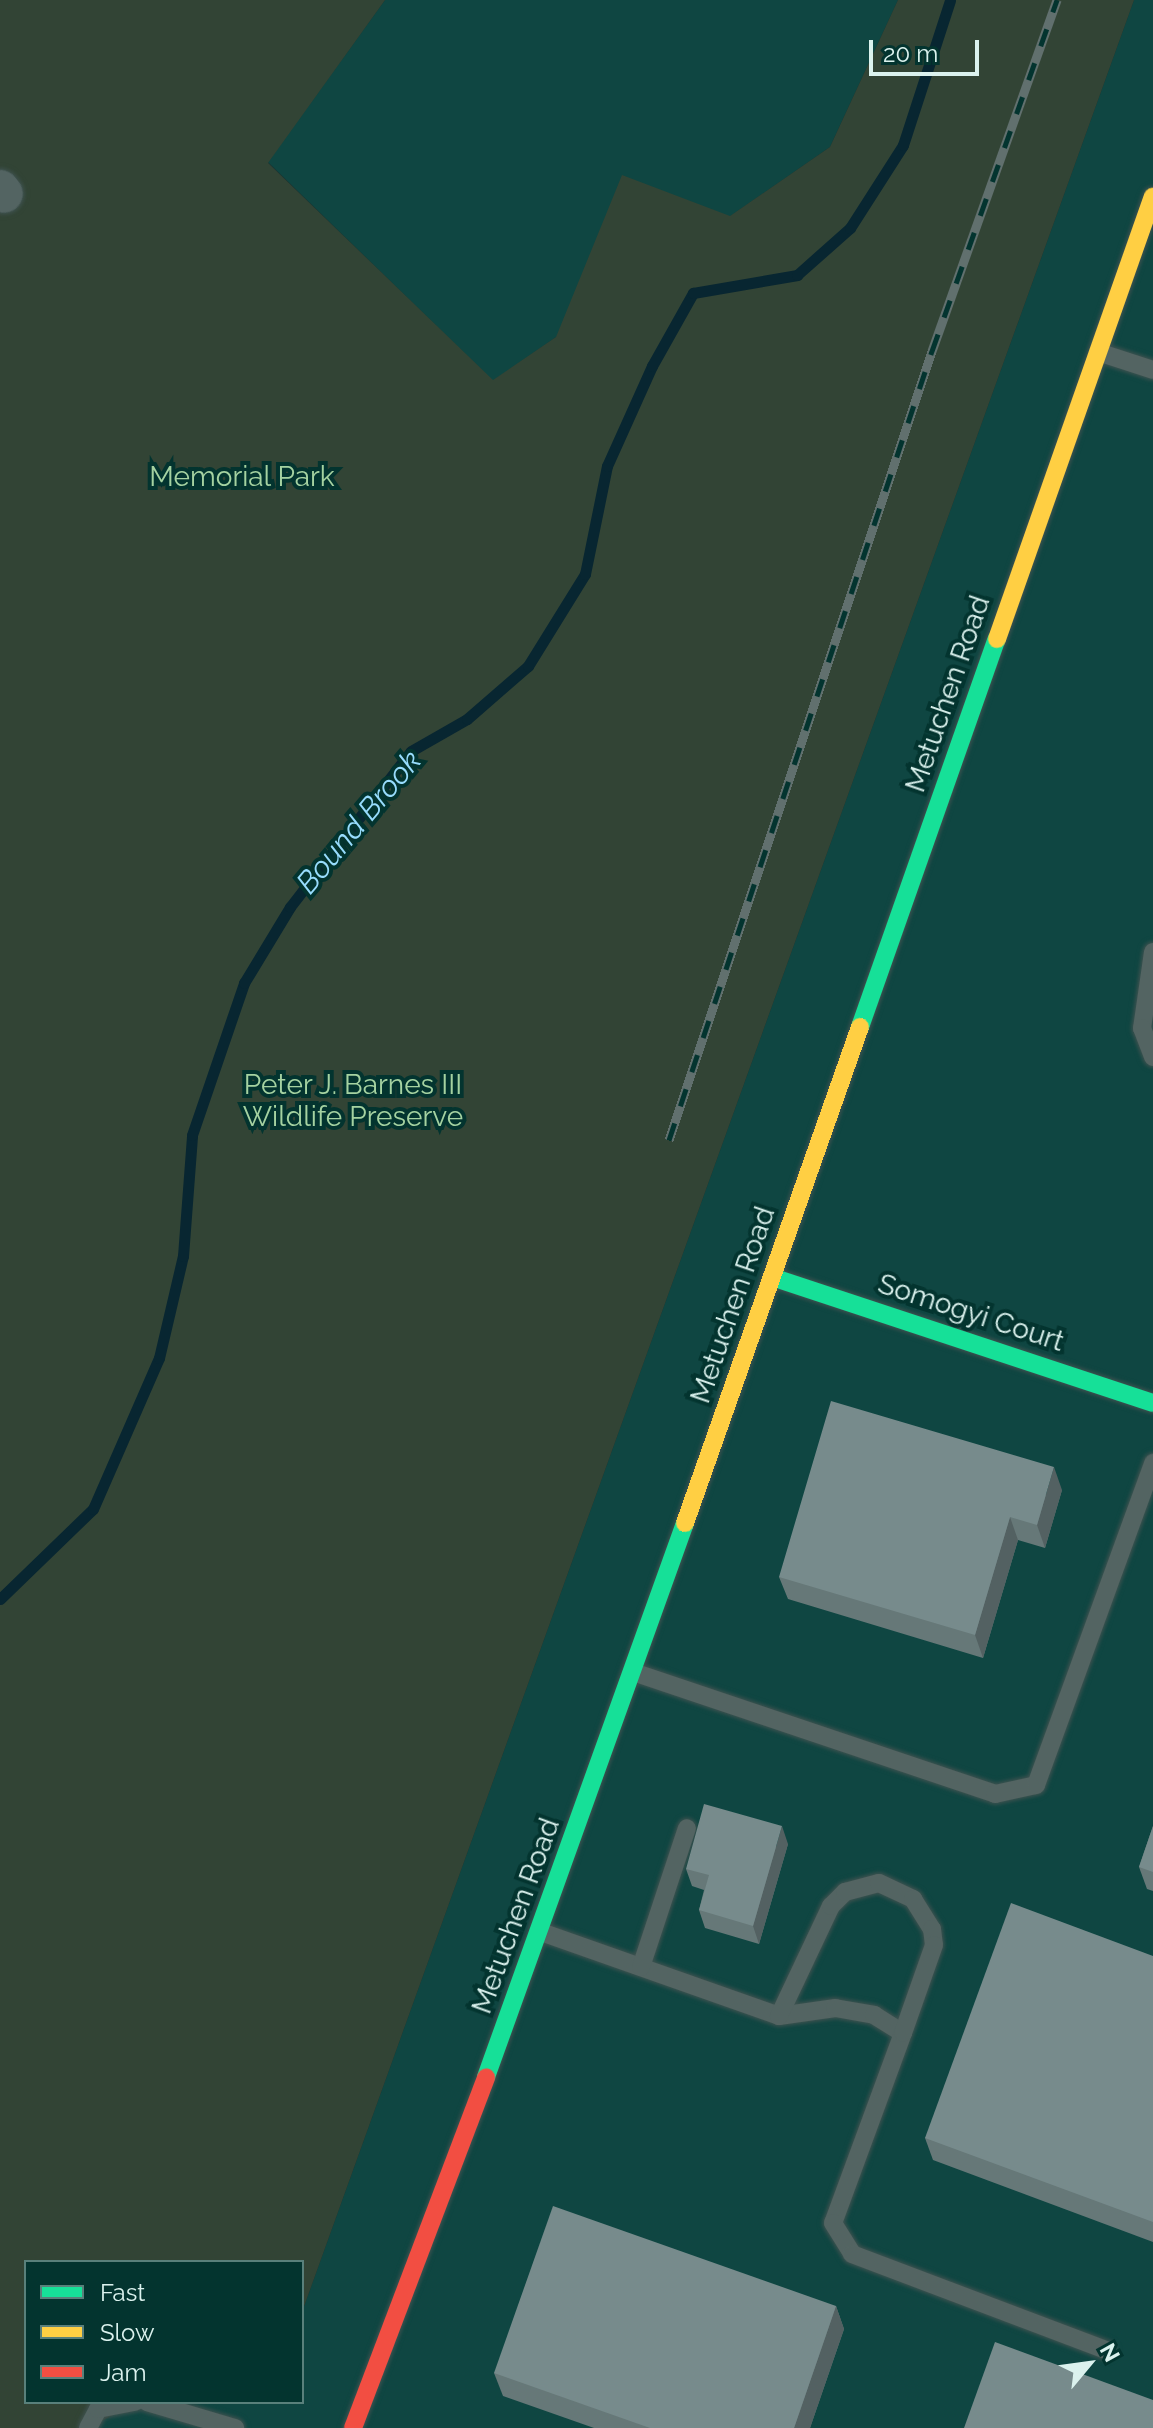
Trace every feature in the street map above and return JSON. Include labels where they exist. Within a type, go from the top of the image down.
[{"type":"street","name":"Metuchen Road","points":[[353,2428],[541,1932],[1153,197]]},
{"type":"street","name":"Somogyi Court","points":[[772,1277],[1153,1403]]},
{"type":"lane","points":[[1098,352],[1153,370]]},
{"type":"lane","points":[[1153,952],[1142,1028],[1153,1057]]},
{"type":"lane","points":[[633,1672],[995,1794],[1036,1785],[1153,1463]]},
{"type":"lane","points":[[641,1967],[687,1828]]},
{"type":"lane","points":[[779,2016],[831,1906],[845,1892],[879,1883],[913,1899],[932,1929],[934,1945],[833,2223],[852,2254],[1106,2350]]},
{"type":"lane","points":[[541,1932],[779,2016],[835,2008],[874,2015],[903,2033]]},
{"type":"lane","points":[[88,2428],[98,2409],[124,2404]]},
{"type":"lane","points":[[154,2404],[235,2428]]},
{"type":"shaded area","points":[[385,0],[898,0],[830,147],[493,381],[268,162]]},
{"type":"shaded area","points":[[1134,0],[1153,0],[1153,2428],[88,2428],[134,2404],[304,2404],[304,2306]]},
{"type":"green space","points":[[0,0],[385,0],[268,163],[493,380],[556,337],[622,175],[730,216],[830,147],[898,0],[1134,0],[304,2306],[304,2260],[24,2260],[24,2404],[134,2404],[88,2428],[0,2428]]},
{"type":"building","points":[[831,1401],[1054,1467],[1037,1525],[1010,1517],[975,1635],[779,1577]]},
{"type":"building","points":[[704,1804],[782,1826],[753,1926],[699,1910],[709,1875],[686,1869]]},
{"type":"building","points":[[1153,1826],[1153,1872],[1139,1867]]},
{"type":"building","points":[[1011,1903],[1153,1956],[1153,2222],[925,2138]]},
{"type":"building","points":[[553,2206],[836,2306],[794,2428],[650,2428],[494,2373]]},
{"type":"building","points":[[995,2342],[1153,2400],[1153,2428],[964,2428]]},
{"type":"waterway","name":"Bound Brook","points":[[0,1599],[93,1509],[159,1358],[183,1256],[192,1135],[244,983],[290,907],[411,751],[467,719],[528,666],[585,574],[607,466],[652,366],[693,293],[797,275],[850,228],[903,145],[950,0]]},
{"type":"railway","points":[[669,1140],[932,351],[1057,0]]},
{"type":"traffic: fast","points":[[860,1027],[997,639]]},
{"type":"traffic: fast","points":[[772,1277],[1153,1403]]},
{"type":"traffic: fast","points":[[486,2077],[685,1523]]},
{"type":"traffic: slow","points":[[997,639],[1153,197]]},
{"type":"traffic: slow","points":[[685,1523],[860,1027]]},
{"type":"traffic: jam","points":[[353,2428],[486,2077]]},
{"type":"park label","name":"Memorial Park","points":[[242,477]]},
{"type":"park label","name":"Peter J. Barnes III Wildlife Preserve","points":[[353,1101]]}]
